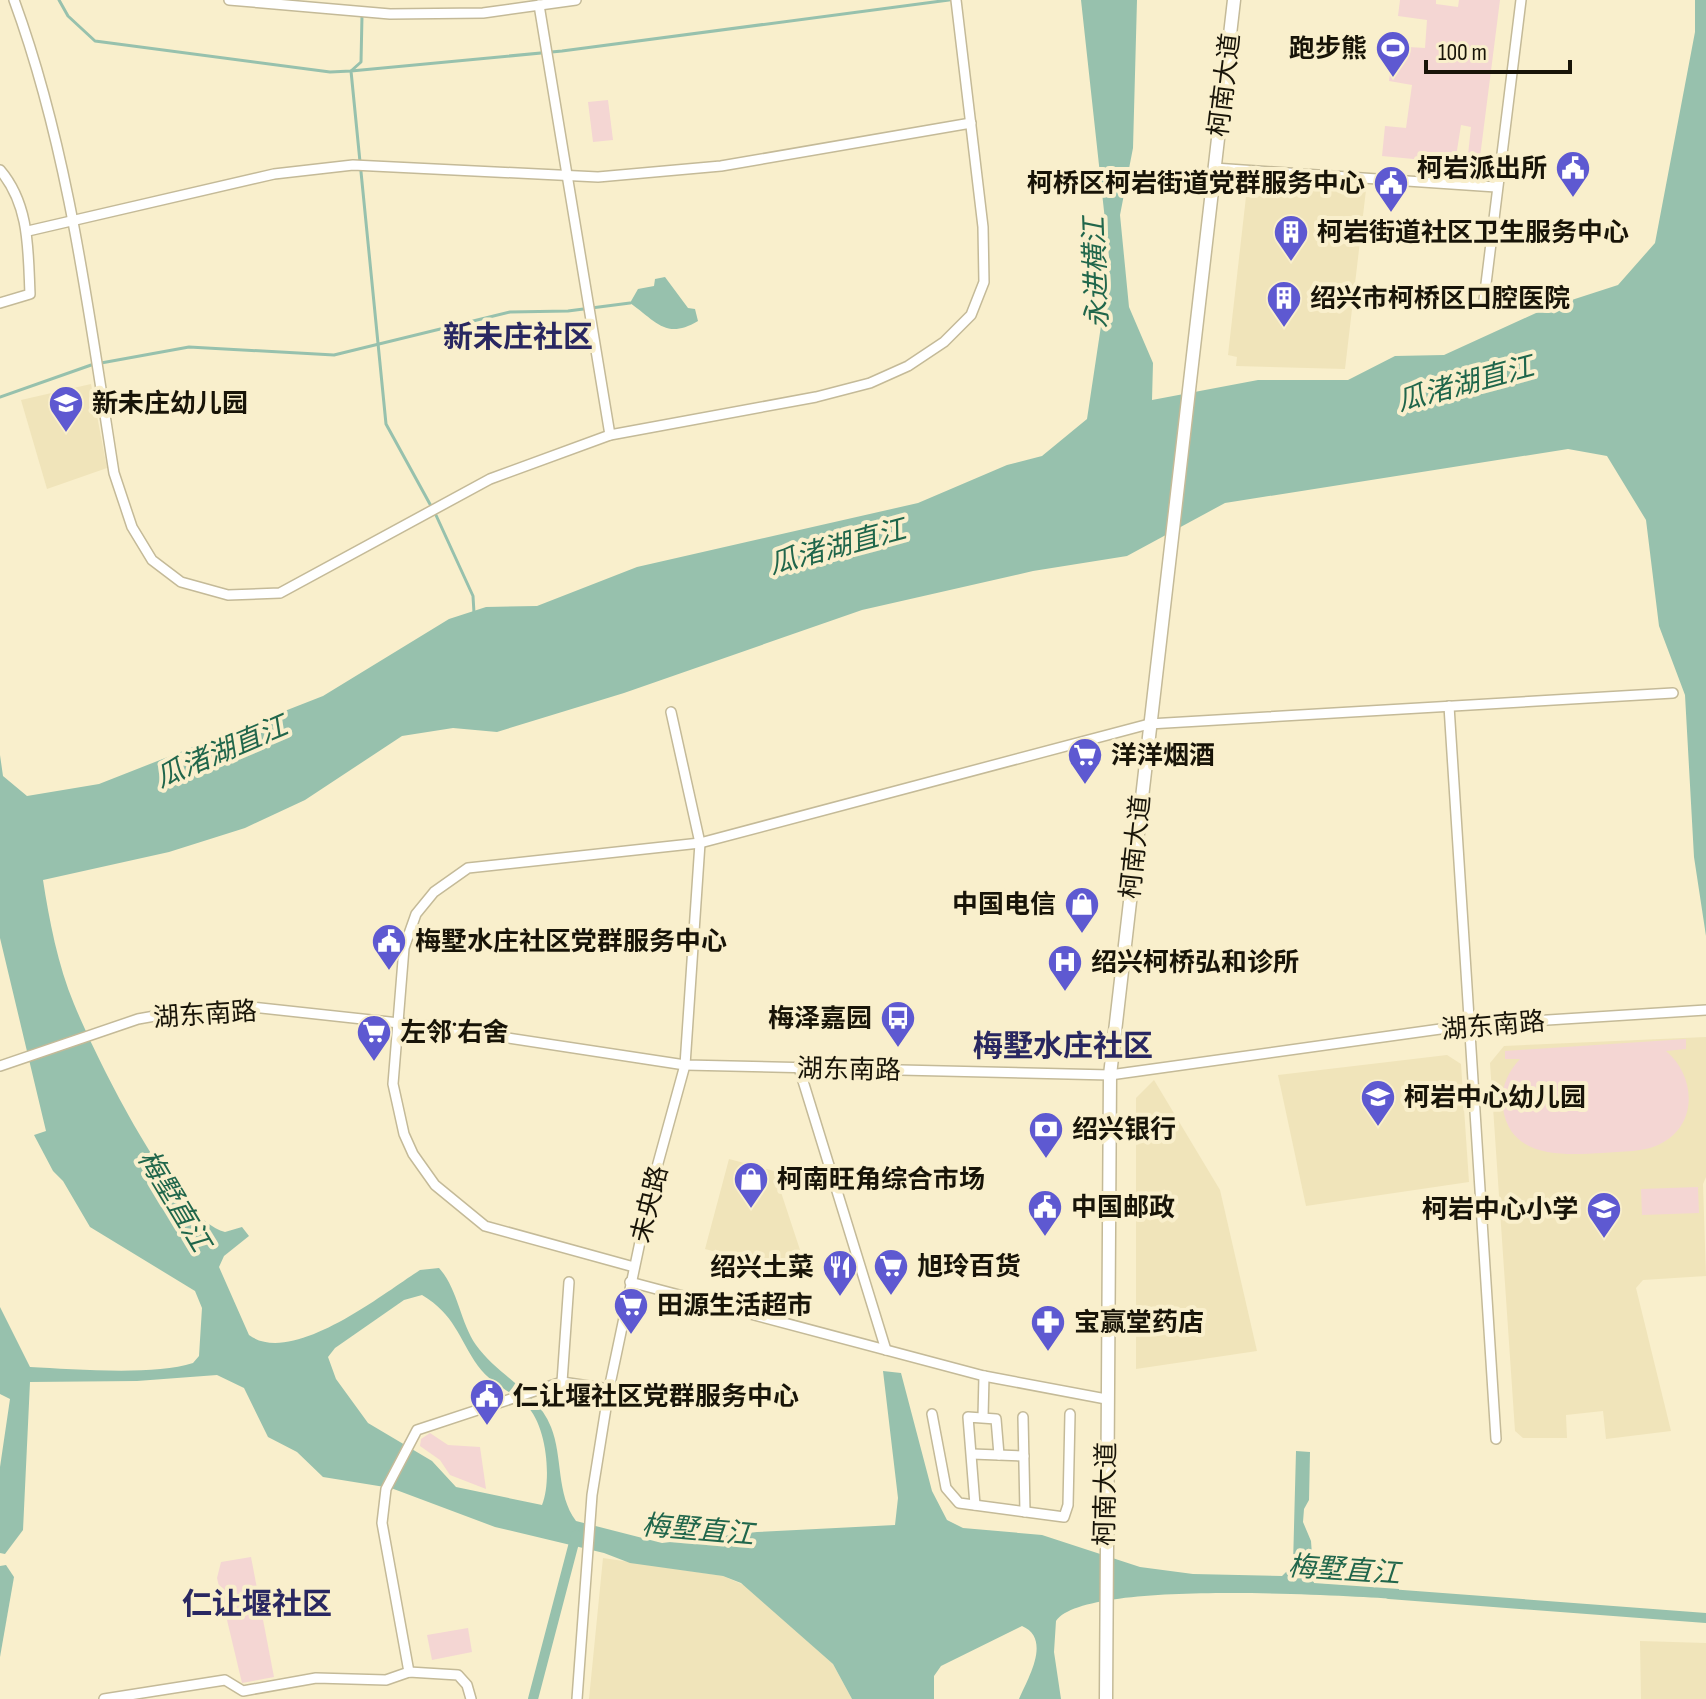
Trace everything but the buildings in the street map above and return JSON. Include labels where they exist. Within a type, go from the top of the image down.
[{"type":"main road","name":"柯南大道","points":[[1106,1699],[1104,1550],[1110,1075],[1162,597],[1234,0]]},
{"type":"street","points":[[14,0],[33,53],[70,219],[114,473],[132,527],[152,560],[181,582],[228,595],[280,593],[490,479],[610,435],[816,397],[870,383],[908,366],[944,342],[971,315],[984,282],[983,227],[956,3]]},
{"type":"street","points":[[229,0],[390,14],[483,13],[576,0]]},
{"type":"street","points":[[1484,300],[1521,0]]},
{"type":"street","points":[[539,5],[610,435]]},
{"type":"street","points":[[28,231],[274,174],[353,165],[598,177],[721,166],[971,123]]},
{"type":"street","points":[[1214,168],[1496,187]]},
{"type":"street","points":[[0,170],[20,205],[28,231],[30,294],[0,303]]},
{"type":"street","points":[[634,1267],[485,1226],[435,1185],[413,1154],[399,1116],[393,1084],[404,948],[416,914],[434,892],[468,868],[700,843],[1149,724],[1673,693]]},
{"type":"street","points":[[1449,706],[1496,1439]]},
{"type":"street","name":"未央路","points":[[577,1699],[592,1495],[609,1389],[630,1282],[685,1065],[700,843],[671,712]]},
{"type":"street","name":"湖东南路","points":[[0,1066],[96,1030],[169,1013],[243,1006],[397,1023],[685,1065],[1110,1075],[1469,1025],[1706,1010]]},
{"type":"street","points":[[799,1068],[886,1350]]},
{"type":"street","points":[[562,1382],[569,1282]]},
{"type":"street","points":[[630,1282],[984,1376],[1106,1399]]},
{"type":"street","points":[[983,1417],[984,1376]]},
{"type":"street","points":[[409,1672],[382,1523],[386,1489],[417,1430],[562,1382],[609,1389]]},
{"type":"street","points":[[932,1414],[946,1488],[959,1503],[1064,1517],[1068,1505],[1070,1414]]},
{"type":"street","points":[[975,1505],[968,1417],[996,1419],[999,1455]]},
{"type":"street","points":[[1023,1417],[1025,1512]]},
{"type":"street","points":[[972,1454],[1024,1456]]},
{"type":"street","points":[[104,1699],[225,1680],[249,1694],[316,1678],[386,1680],[409,1672],[458,1675],[467,1685],[471,1699]]},
{"type":"shaded area","points":[[1400,0],[1436,0],[1436,4],[1458,7],[1459,0],[1500,0],[1479,165],[1467,164],[1471,127],[1461,125],[1455,163],[1382,156],[1385,126],[1406,128],[1412,85],[1389,81],[1393,46],[1425,48],[1427,20],[1398,16]]},
{"type":"shaded area","points":[[608,100],[613,140],[593,142],[588,102]]},
{"type":"shaded area","points":[[1248,179],[1366,190],[1345,369],[1236,366],[1237,357],[1228,355]]},
{"type":"shaded area","name":"新未庄幼儿园","points":[[91,384],[107,468],[47,489],[21,400]]},
{"type":"shaded area","name":"柯岩中心小学","points":[[1706,1037],[1706,1177],[1703,1184],[1706,1276],[1643,1280],[1636,1288],[1671,1431],[1606,1439],[1603,1411],[1566,1415],[1567,1438],[1523,1438],[1515,1431],[1490,1063],[1504,1046]]},
{"type":"shaded area","points":[[1686,1039],[1686,1049],[1666,1051],[1683,1073],[1689,1098],[1687,1111],[1682,1124],[1662,1143],[1633,1151],[1556,1153],[1528,1145],[1516,1137],[1508,1125],[1502,1102],[1504,1088],[1511,1070],[1520,1059],[1505,1059],[1505,1051]]},
{"type":"shaded area","name":"柯岩中心幼儿园","points":[[1447,1055],[1461,1064],[1469,1182],[1306,1206],[1278,1075]]},
{"type":"shaded area","points":[[1154,1080],[1220,1190],[1257,1351],[1136,1369],[1136,1098]]},
{"type":"shaded area","name":"柯南旺角综合市场","points":[[729,1159],[774,1171],[804,1262],[798,1274],[705,1249]]},
{"type":"shaded area","points":[[1698,1187],[1699,1213],[1642,1215],[1641,1189]]},
{"type":"shaded area","points":[[430,1433],[448,1445],[480,1447],[486,1489],[450,1475],[440,1460],[420,1446],[421,1439]]},
{"type":"shaded area","points":[[251,1557],[274,1677],[242,1683],[217,1578],[221,1562]]},
{"type":"shaded area","points":[[603,1558],[723,1576],[746,1586],[833,1664],[852,1699],[589,1699]]},
{"type":"shaded area","points":[[468,1628],[472,1652],[432,1660],[427,1635]]},
{"type":"shaded area","points":[[1640,1641],[1706,1643],[1706,1699],[1641,1699]]},
{"type":"water","name":"瓜渚湖直江","points":[[1081,0],[1137,0],[1133,148],[1120,215],[1129,307],[1153,363],[1152,400],[1258,380],[1348,380],[1395,356],[1444,355],[1547,308],[1618,285],[1655,243],[1695,32],[1695,0],[1706,0],[1706,936],[1694,857],[1685,695],[1659,626],[1646,520],[1607,456],[1568,449],[1225,503],[1127,556],[1033,571],[862,610],[624,693],[497,732],[453,728],[402,736],[305,800],[245,828],[169,852],[43,880],[51,926],[63,974],[84,1027],[117,1094],[160,1167],[183,1198],[205,1220],[225,1232],[242,1227],[249,1236],[224,1256],[219,1267],[249,1335],[267,1342],[289,1342],[313,1335],[361,1309],[420,1270],[439,1268],[451,1286],[476,1345],[545,1414],[555,1439],[565,1499],[576,1521],[662,1543],[757,1532],[895,1525],[898,1498],[883,1371],[901,1373],[932,1491],[947,1520],[963,1528],[1042,1535],[1140,1567],[1193,1574],[1282,1576],[1293,1565],[1296,1451],[1310,1452],[1309,1500],[1304,1509],[1303,1522],[1311,1541],[1314,1583],[1399,1589],[1399,1599],[1217,1593],[1114,1599],[1077,1608],[1056,1621],[1054,1652],[1061,1699],[1019,1699],[1032,1670],[1037,1649],[1031,1632],[1022,1626],[941,1666],[934,1676],[934,1699],[852,1699],[833,1664],[741,1583],[723,1576],[630,1563],[604,1553],[495,1527],[391,1488],[323,1477],[297,1452],[268,1437],[244,1388],[217,1375],[137,1381],[30,1382],[23,1530],[5,1554],[0,1553],[0,1467],[10,1399],[0,1394],[0,1307],[30,1367],[113,1371],[193,1363],[199,1356],[202,1308],[195,1291],[90,1227],[63,1181],[53,1171],[34,1135],[46,1131],[0,938],[0,755],[3,776],[27,796],[99,784],[323,696],[449,619],[486,607],[537,606],[637,567],[918,503],[1007,465],[1042,456],[1087,419],[1110,266]],"holes":[[[422,1295],[455,1327],[483,1372],[533,1414],[546,1453],[547,1482],[542,1505],[456,1487],[432,1461],[368,1423],[336,1379],[328,1357],[335,1348],[404,1300]]]},
{"type":"water","points":[[665,277],[688,308],[695,309],[698,321],[670,329],[630,303],[638,289],[654,286],[655,279]]},
{"type":"water","points":[[6,1565],[14,1577],[0,1657],[0,1566]]},
{"type":"waterway","points":[[59,0],[68,16],[95,41],[330,72],[351,71],[361,62],[362,16]]},
{"type":"waterway","points":[[431,506],[386,424],[351,71],[562,51],[949,0]]},
{"type":"waterway","points":[[101,363],[189,347],[334,355],[510,312],[568,311],[630,303]]},
{"type":"waterway","points":[[0,397],[94,364]]},
{"type":"waterway","points":[[435,513],[473,596],[474,613]]},
{"type":"waterway","points":[[533,1699],[576,1535]]},
{"type":"waterway","name":"梅墅直江","points":[[1389,1594],[1706,1618]]},
{"type":"place","name":"跑步熊","points":[[1393,79]]},
{"type":"place","name":"柯岩派出所","points":[[1573,199]]},
{"type":"place","name":"柯桥区柯岩街道党群服务中心","points":[[1391,214]]},
{"type":"place","name":"柯岩街道社区卫生服务中心","points":[[1291,263]]},
{"type":"place","name":"绍兴市柯桥区口腔医院","points":[[1284,329]]},
{"type":"place","name":"新未庄幼儿园","points":[[66,434]]},
{"type":"place","name":"洋洋烟酒","points":[[1085,786]]},
{"type":"place","name":"中国电信","points":[[1082,935]]},
{"type":"place","name":"梅墅水庄社区党群服务中心","points":[[389,972]]},
{"type":"place","name":"绍兴柯桥弘和诊所","points":[[1065,993]]},
{"type":"place","name":"梅泽嘉园","points":[[898,1049]]},
{"type":"place","name":"左邻˙右舍","points":[[374,1063]]},
{"type":"place","name":"柯岩中心幼儿园","points":[[1378,1128]]},
{"type":"place","name":"绍兴银行","points":[[1046,1160]]},
{"type":"place","name":"柯南旺角综合市场","points":[[751,1210]]},
{"type":"place","name":"中国邮政","points":[[1045,1238]]},
{"type":"place","name":"柯岩中心小学","points":[[1604,1240]]},
{"type":"place","name":"旭玲百货","points":[[891,1297]]},
{"type":"place","name":"绍兴土菜","points":[[840,1298]]},
{"type":"place","name":"田源生活超市","points":[[631,1336]]},
{"type":"place","name":"宝赢堂药店","points":[[1048,1353]]},
{"type":"place","name":"仁让堰社区党群服务中心","points":[[487,1427]]},
{"type":"district","name":"新未庄社区","points":[[518,337]]},
{"type":"district","name":"梅墅水庄社区","points":[[1063,1046]]},
{"type":"district","name":"仁让堰社区","points":[[257,1604]]},
{"type":"water label","name":"永进横江","points":[[1095,273]]}]
